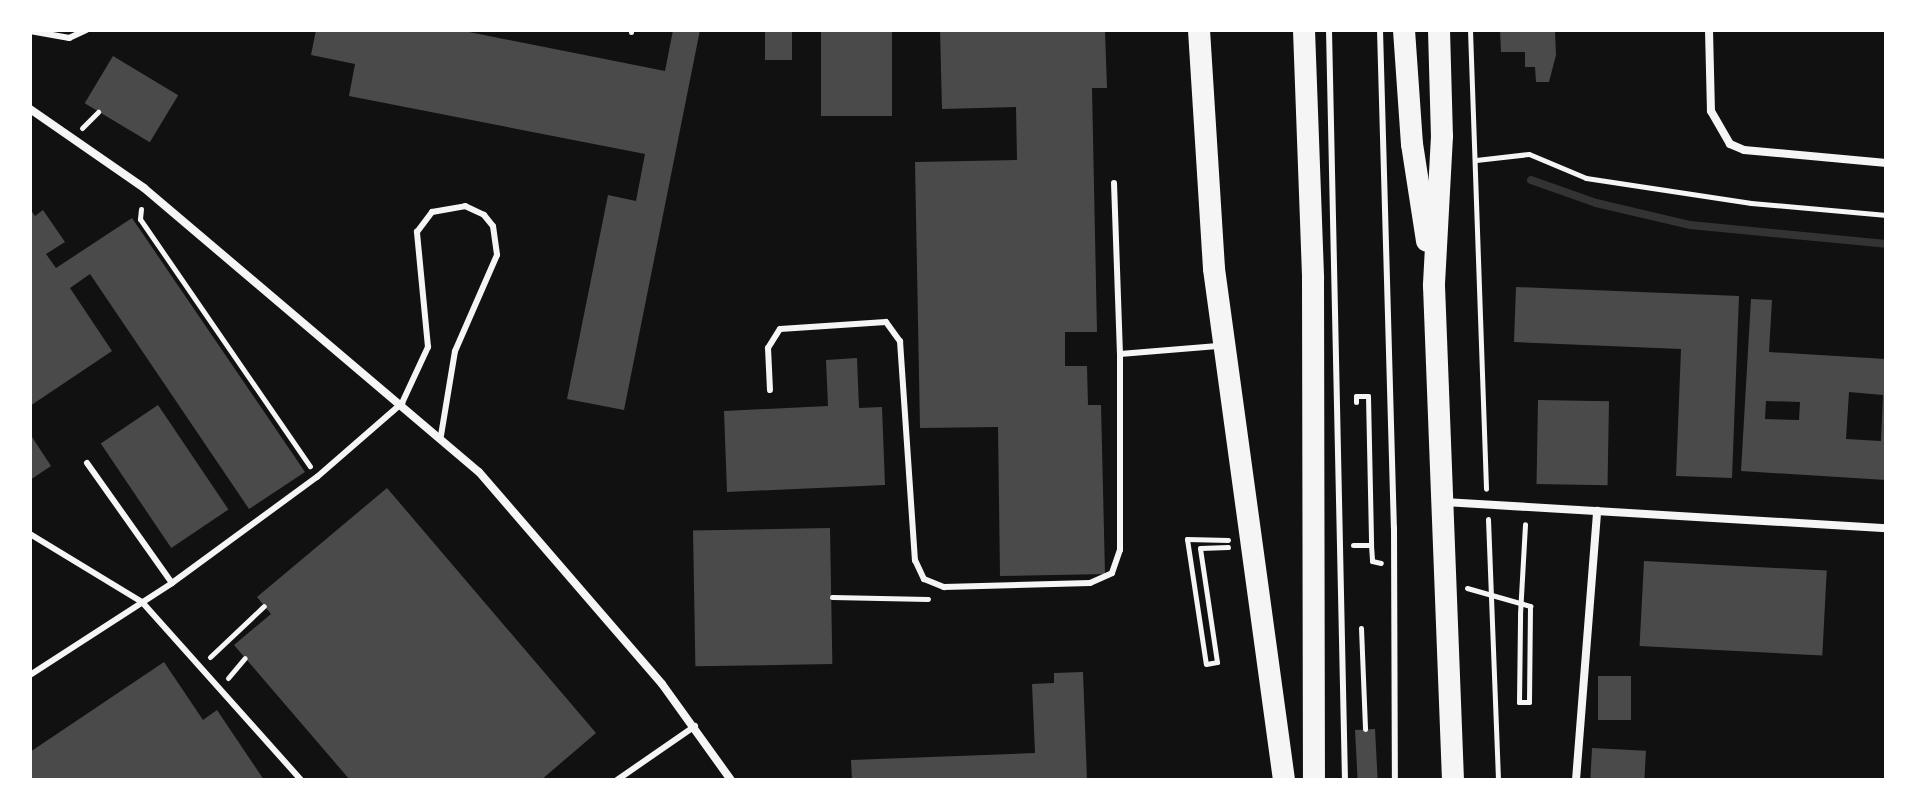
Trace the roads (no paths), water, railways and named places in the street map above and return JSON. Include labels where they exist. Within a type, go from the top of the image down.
[{"type":"highway","points":[[1199,30],[1206,193],[1284,780]]},
{"type":"highway","points":[[1304,30],[1313,279],[1314,780]]},
{"type":"highway","points":[[1404,30],[1412,144],[1434,286]]},
{"type":"highway","points":[[1439,30],[1442,136],[1434,286],[1453,780]]},
{"type":"street","points":[[1709,30],[1711,111],[1721,135],[1744,150],[1886,163]]},
{"type":"street","points":[[30,109],[144,188],[441,436],[511,506],[695,726],[731,780]]},
{"type":"street","points":[[1442,502],[1886,528]]},
{"type":"street","points":[[1576,780],[1597,511]]},
{"type":"lane","points":[[30,31],[69,38],[86,30]]},
{"type":"lane","points":[[1329,30],[1345,780]]},
{"type":"lane","points":[[1380,30],[1394,512],[1395,780]]},
{"type":"lane","points":[[770,390],[768,348],[780,329],[886,322],[900,341],[915,560],[924,579],[944,587],[1090,583],[1112,573],[1120,550],[1120,354],[1114,183]]},
{"type":"lane","points":[[30,675],[172,583],[317,477],[402,403],[428,347],[417,232],[441,208],[476,209],[493,226],[497,255],[455,351],[441,436]]},
{"type":"lane","points":[[1120,354],[1226,346]]},
{"type":"lane","points":[[87,463],[172,583]]},
{"type":"lane","points":[[30,534],[142,602],[301,780]]},
{"type":"lane","points":[[617,780],[695,726]]},
{"type":"waterway","points":[[1531,180],[1596,203],[1690,225],[1886,244]]}]
